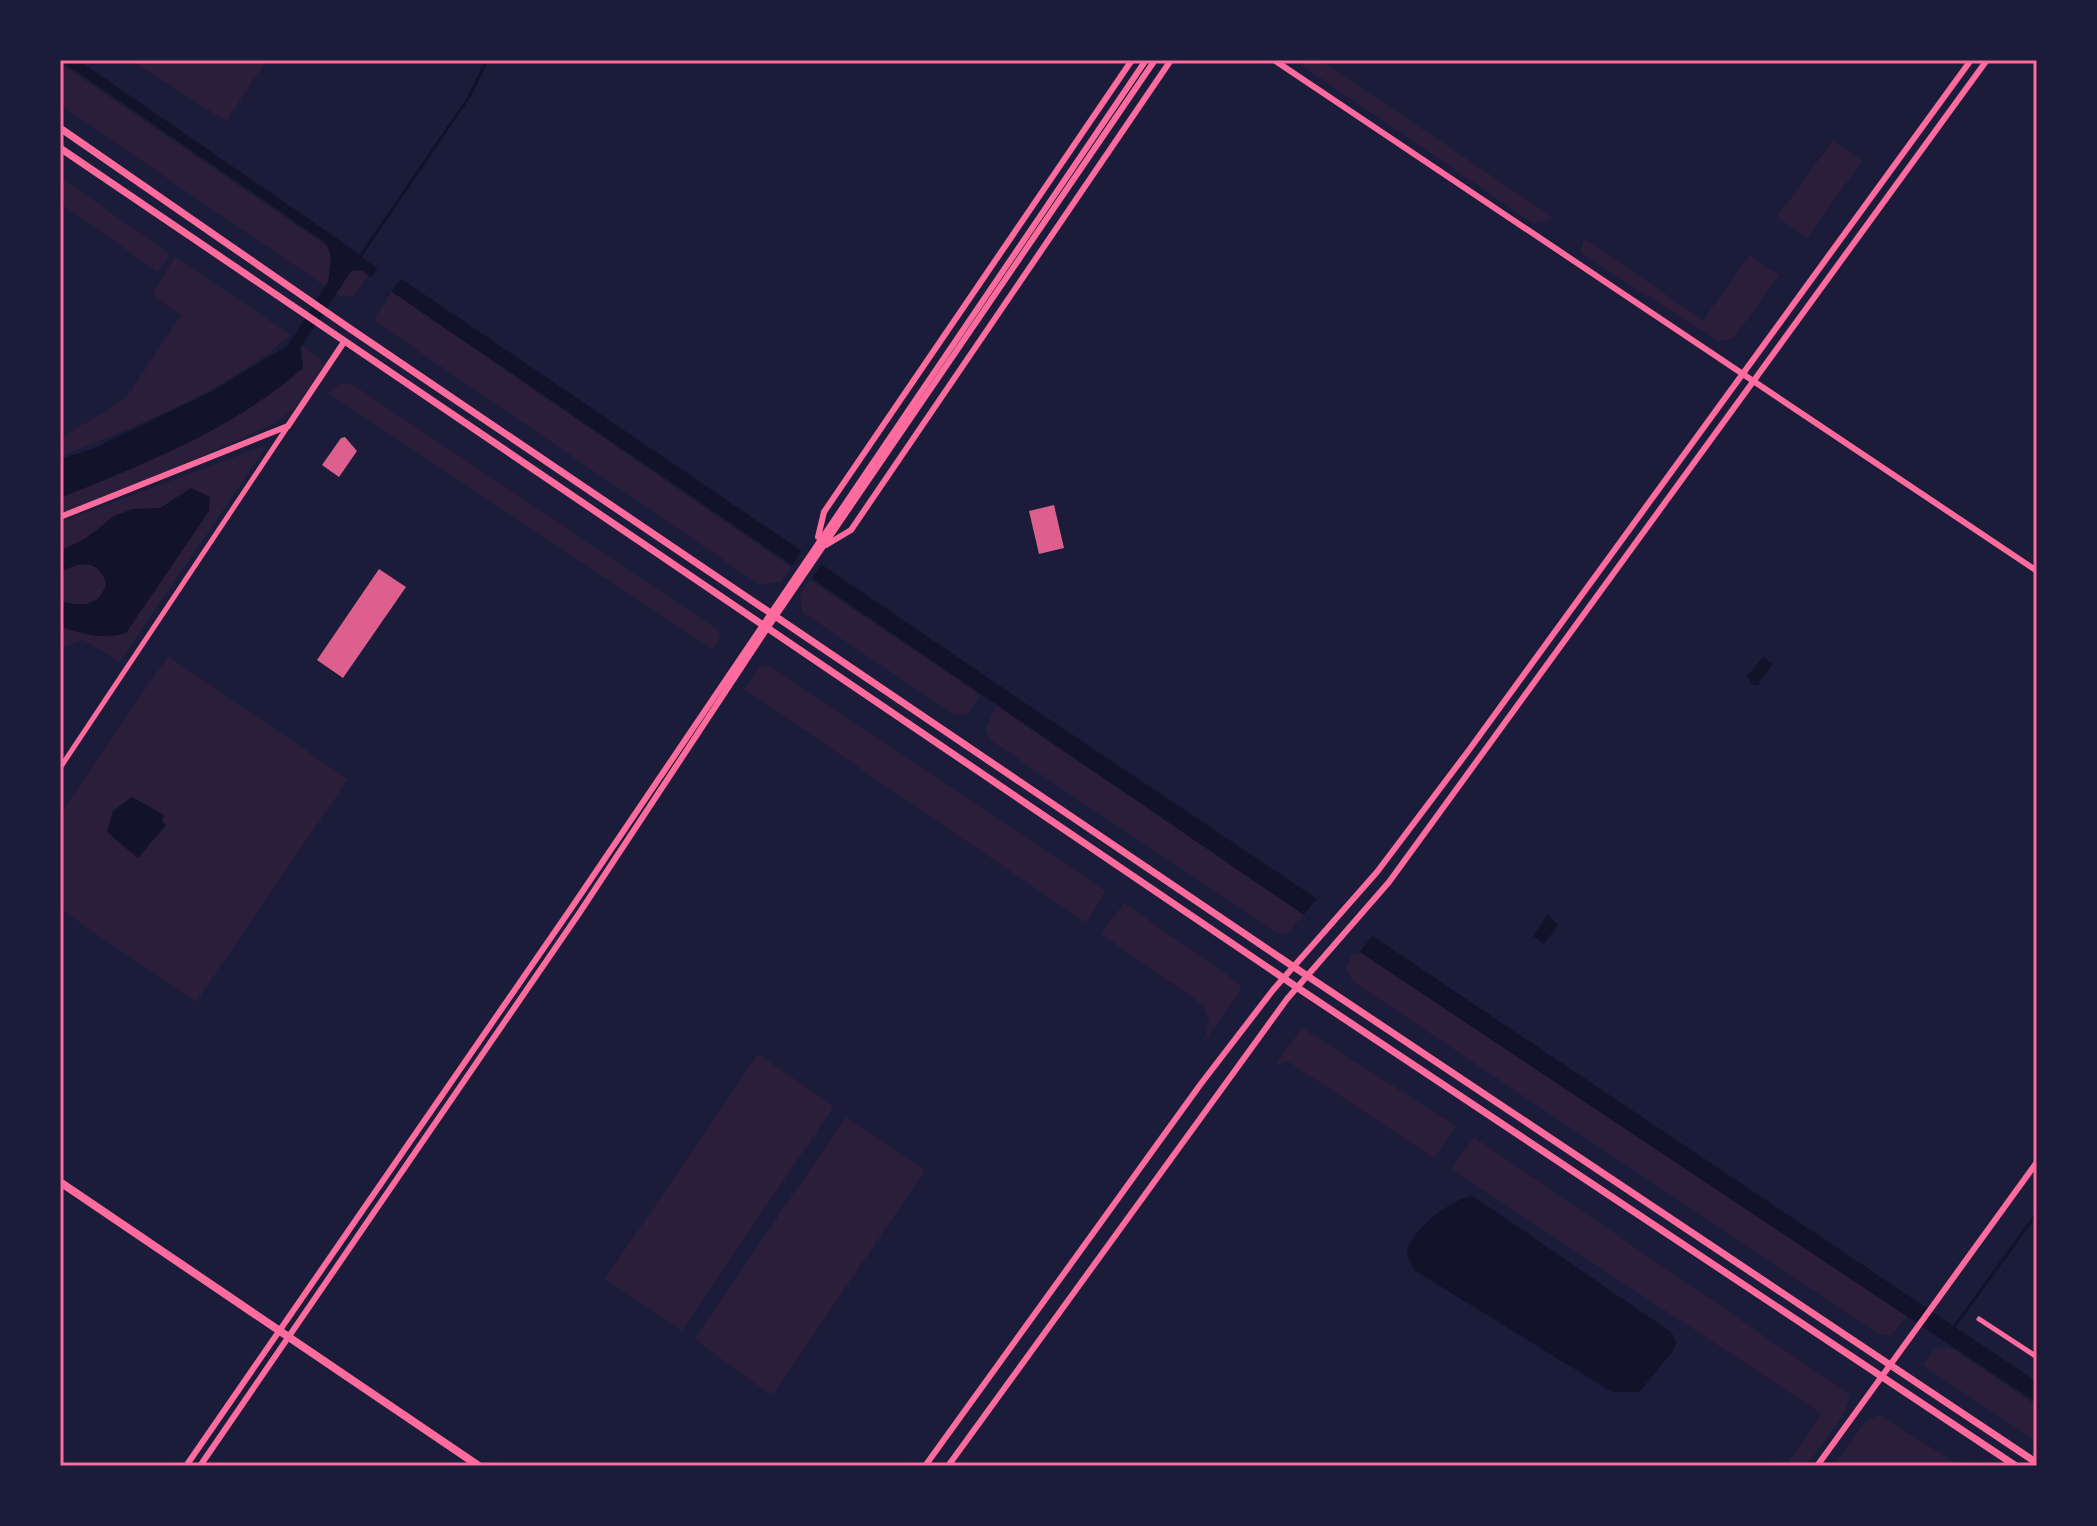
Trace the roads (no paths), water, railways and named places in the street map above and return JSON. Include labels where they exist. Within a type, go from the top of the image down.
[{"type":"main road","points":[[60,128],[1293,967],[2037,1463]]},
{"type":"main road","points":[[60,148],[1283,978],[2016,1466]]},
{"type":"main road","points":[[60,1182],[479,1466]]},
{"type":"street","points":[[818,547],[824,512],[1132,60]]},
{"type":"street","points":[[186,1466],[773,614],[1146,60]]},
{"type":"street","points":[[818,547],[1155,60]]},
{"type":"street","points":[[818,547],[851,530],[1171,60]]},
{"type":"street","points":[[1274,60],[2037,571]]},
{"type":"street","points":[[925,1466],[1200,1085],[1283,978],[1352,901],[1460,762],[1971,60]]},
{"type":"street","points":[[948,1466],[1298,988],[1365,911],[1987,60]]},
{"type":"street","points":[[60,768],[344,342]]},
{"type":"street","points":[[60,517],[288,426]]},
{"type":"street","points":[[200,1466],[580,912],[765,625]]},
{"type":"street","points":[[1817,1466],[2037,1162]]},
{"type":"street","points":[[1979,1319],[2037,1357]]},
{"type":"waterway","points":[[359,258],[469,97],[487,60]]},
{"type":"waterway","points":[[1952,1330],[2037,1213]]}]
